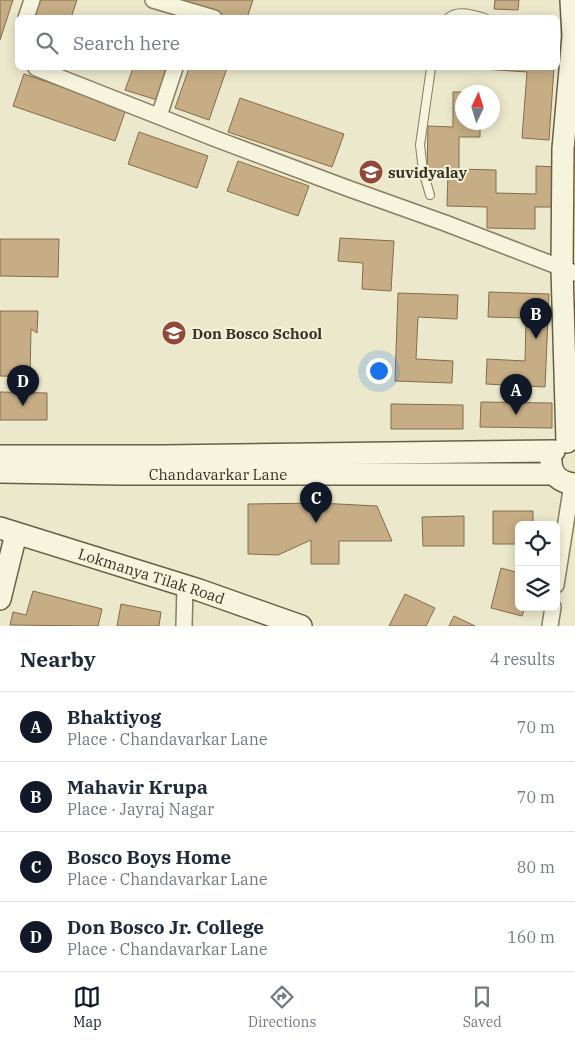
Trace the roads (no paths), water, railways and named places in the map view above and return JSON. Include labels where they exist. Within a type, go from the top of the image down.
[{"type":"street","points":[[27,15],[32,0]]},
{"type":"street","points":[[153,0],[193,14]]},
{"type":"street","points":[[558,566],[567,481],[551,467],[551,459],[565,445],[570,385],[568,271],[572,21]]},
{"type":"street","points":[[41,70],[347,188],[445,222],[568,271]]},
{"type":"street","points":[[160,116],[174,70]]},
{"type":"street","name":"Chandavarkar Lane","points":[[0,456],[164,456],[565,445]]},
{"type":"street","name":"Chandavarkar Lane","points":[[0,472],[567,481]]},
{"type":"street","points":[[0,599],[6,541]]},
{"type":"street","name":"Lokmanya Tilak Road","points":[[6,541],[185,591],[301,626]]},
{"type":"street","points":[[184,626],[185,591]]},
{"type":"street","name":"Lokmanya Tilak Road","points":[[185,591],[269,626]]},
{"type":"street","points":[[550,626],[552,611]]},
{"type":"lane","points":[[450,15],[461,12],[473,15]]},
{"type":"lane","points":[[430,195],[423,171],[420,146],[431,70]]},
{"type":"place","name":"suvidyalay","points":[[371,172]]},
{"type":"place","name":"Don Bosco School","points":[[174,333]]},
{"type":"place","name":"Mahavir Krupa","points":[[536,339]]},
{"type":"place","name":"Don Bosco Jr. College","points":[[23,406]]},
{"type":"place","name":"Bhaktiyog","points":[[516,415]]},
{"type":"place","name":"Bosco Boys Home","points":[[316,523]]}]
